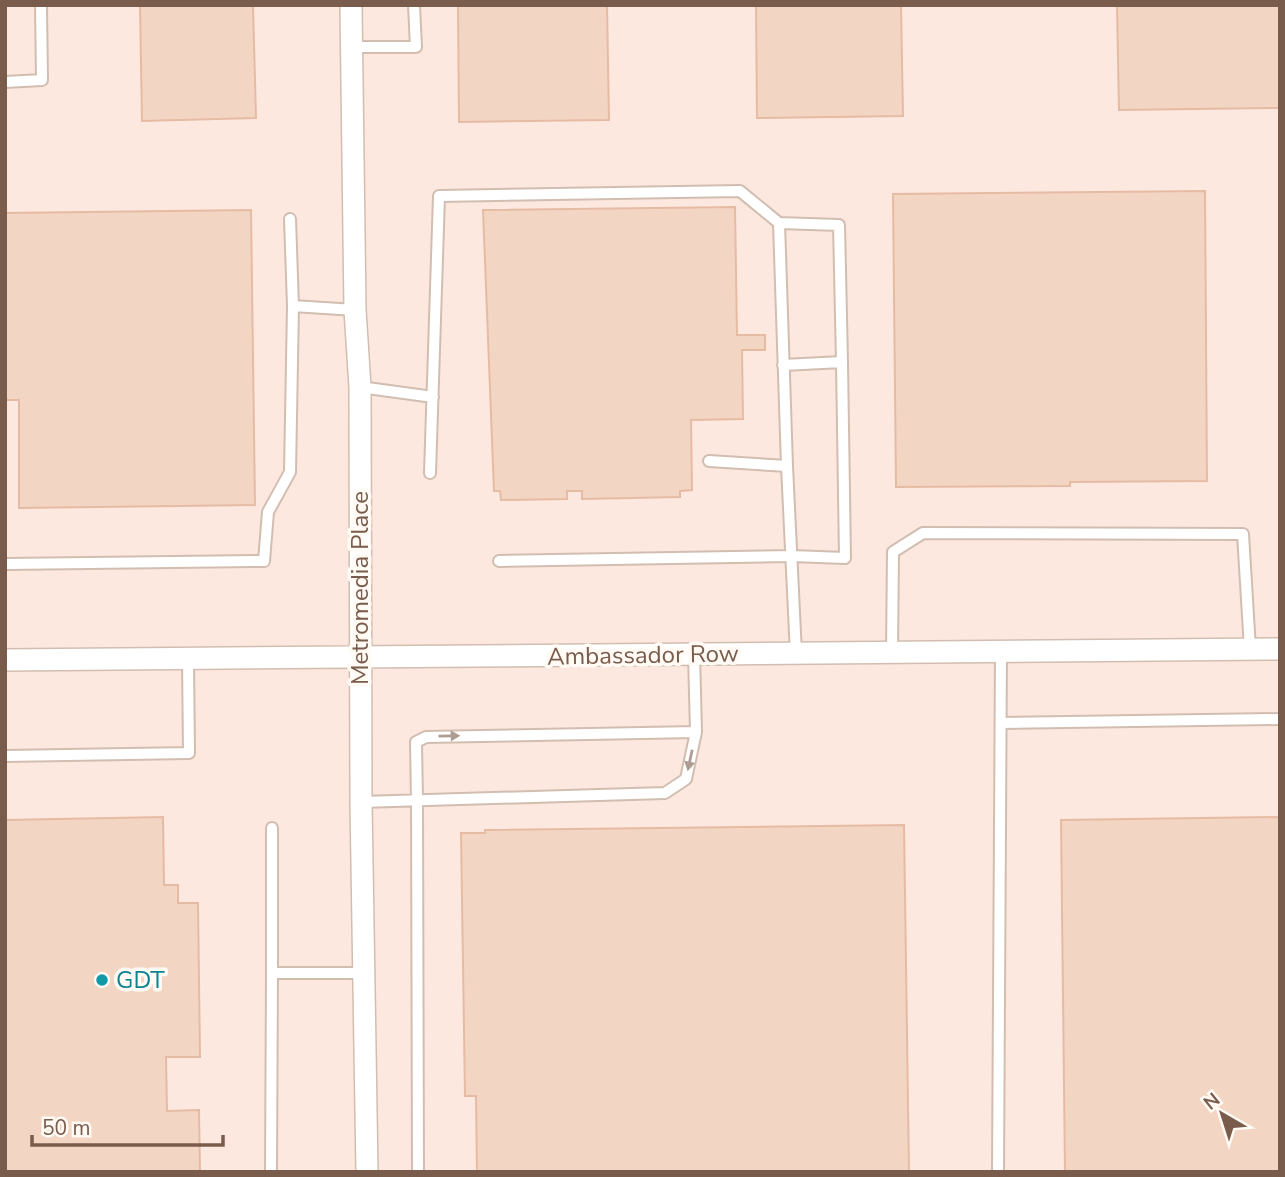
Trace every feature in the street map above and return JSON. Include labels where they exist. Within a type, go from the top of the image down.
[{"type":"street","name":"Metromedia Place","points":[[351,5],[355,310],[360,387],[361,802],[367,1172]]},
{"type":"street","name":"Ambassador Row","points":[[5,660],[1280,649]]},
{"type":"lane","points":[[5,82],[42,80],[41,5]]},
{"type":"lane","points":[[352,47],[416,47],[414,5]]},
{"type":"lane","points":[[430,473],[439,196],[740,191],[779,223],[839,225],[845,558],[792,556],[499,561]]},
{"type":"lane","points":[[5,564],[264,561],[268,512],[290,472],[293,306],[290,219]]},
{"type":"lane","points":[[779,223],[796,654]]},
{"type":"lane","points":[[293,306],[355,310]]},
{"type":"lane","points":[[783,365],[842,362]]},
{"type":"lane","points":[[360,387],[433,397]]},
{"type":"lane","points":[[709,461],[787,466]]},
{"type":"lane","points":[[892,653],[893,552],[923,533],[1244,534],[1250,649]]},
{"type":"lane","points":[[998,1172],[1001,652]]},
{"type":"lane","points":[[361,802],[664,793],[686,779],[696,732],[694,654]]},
{"type":"lane","points":[[5,756],[189,752],[188,659]]},
{"type":"lane","points":[[1001,723],[1280,719]]},
{"type":"lane","points":[[418,1172],[416,742],[426,737],[696,732]]},
{"type":"lane","points":[[271,1172],[272,828]]},
{"type":"lane","points":[[272,973],[363,973]]},
{"type":"shaded area","points":[[5,5],[1280,5],[1280,1172],[5,1172]]},
{"type":"building","points":[[140,5],[253,5],[256,118],[142,121]]},
{"type":"building","points":[[458,5],[607,5],[609,120],[459,122]]},
{"type":"building","points":[[756,5],[901,5],[903,116],[757,118]]},
{"type":"building","points":[[1117,5],[1280,5],[1280,108],[1119,110]]},
{"type":"building","points":[[1205,191],[1207,481],[1070,482],[1070,486],[896,487],[893,194]]},
{"type":"building","points":[[735,207],[737,335],[765,335],[765,350],[742,350],[743,419],[691,420],[692,490],[680,491],[680,497],[582,499],[582,491],[567,491],[567,499],[501,500],[500,491],[494,491],[483,210]]},
{"type":"building","points":[[251,210],[255,505],[19,508],[19,400],[5,400],[5,213]]},
{"type":"building","name":"GDT","points":[[163,817],[164,885],[178,885],[178,903],[198,903],[200,1057],[166,1057],[167,1111],[199,1110],[200,1172],[5,1172],[5,820]]},
{"type":"building","points":[[1280,817],[1280,1172],[1065,1172],[1061,820]]},
{"type":"building","points":[[904,825],[909,1172],[477,1172],[476,1096],[465,1096],[461,833],[485,833],[485,830]]},
{"type":"place","name":"GDT","points":[[102,980]]}]
